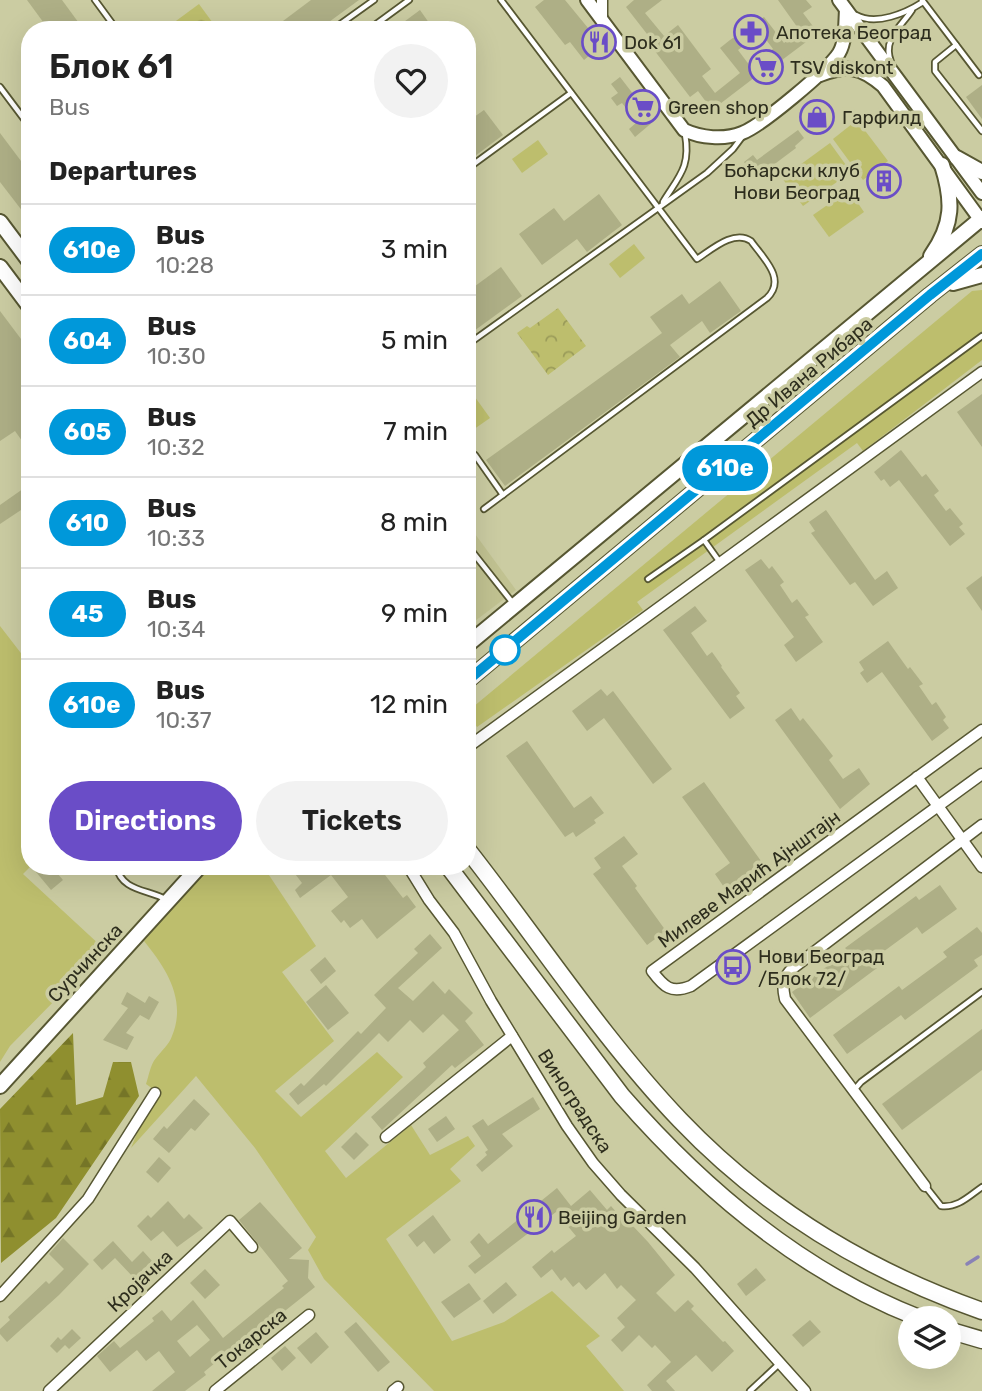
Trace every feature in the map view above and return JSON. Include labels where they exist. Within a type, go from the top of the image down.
[{"type":"highway","points":[[476,861],[646,1081],[727,1165],[780,1208],[843,1248],[918,1287],[982,1311]]},
{"type":"highway","points":[[455,875],[622,1096],[707,1185],[761,1229],[811,1263],[898,1308]]},
{"type":"highway","points":[[961,1334],[982,1340]]},
{"type":"main road","points":[[957,158],[982,172]]},
{"type":"main road","points":[[918,271],[933,253],[950,213],[950,198],[942,165]]},
{"type":"main road","name":"Др Ивана Рибара","points":[[476,638],[981,220]]},
{"type":"main road","points":[[0,222],[21,250]]},
{"type":"main road","name":"Др Ивана Рибара","points":[[476,673],[982,254]]},
{"type":"main road","points":[[0,267],[21,295]]},
{"type":"main road","points":[[930,295],[960,280],[982,275]]},
{"type":"main road","name":"Сурчинска","points":[[0,1086],[192,875]]},
{"type":"street","points":[[587,0],[684,130],[692,134],[715,137],[745,133],[819,75],[841,50],[843,5]]},
{"type":"street","points":[[603,0],[603,21]]},
{"type":"street","points":[[843,5],[982,193]]},
{"type":"street","points":[[819,75],[855,69],[873,77],[883,86],[981,220]]},
{"type":"street","points":[[476,741],[982,372]]},
{"type":"street","name":"Милеве Марић Ајнштајн","points":[[982,730],[652,971],[663,986],[673,990],[691,986],[982,774]]},
{"type":"street","points":[[917,777],[982,867]]},
{"type":"street","points":[[925,1186],[785,999],[783,989],[786,975],[982,825]]},
{"type":"street","name":"Виноградска","points":[[414,875],[454,933],[512,1036],[593,1163],[621,1195],[695,1268],[804,1391]]},
{"type":"street","points":[[386,1137],[512,1036]]},
{"type":"street","points":[[0,1296],[89,1199],[155,1093]]},
{"type":"street","name":"Кројачка","points":[[49,1391],[230,1221],[253,1247]]},
{"type":"street","name":"Токарска","points":[[215,1391],[309,1315]]},
{"type":"lane","points":[[95,0],[110,21]]},
{"type":"lane","points":[[345,21],[374,0]]},
{"type":"lane","points":[[380,21],[409,0]]},
{"type":"lane","points":[[484,509],[774,291],[776,284],[775,275],[746,237],[732,238],[697,259],[501,0]]},
{"type":"lane","points":[[896,76],[888,55],[888,42],[913,9],[924,0],[979,75]]},
{"type":"lane","points":[[843,5],[862,19],[873,20],[913,9]]},
{"type":"lane","points":[[956,45],[935,62],[935,71],[982,131]]},
{"type":"lane","points":[[0,87],[21,115]]},
{"type":"lane","points":[[476,162],[571,93]]},
{"type":"lane","points":[[663,203],[685,168],[687,158],[684,130]]},
{"type":"lane","points":[[476,338],[707,173],[733,149],[745,133]]},
{"type":"lane","points":[[648,579],[982,336]]},
{"type":"lane","points":[[476,456],[503,495]]},
{"type":"lane","points":[[704,540],[720,562]]},
{"type":"lane","points":[[476,556],[515,606]]},
{"type":"lane","points":[[119,875],[127,885],[168,901]]},
{"type":"lane","points":[[854,1090],[982,992]]},
{"type":"lane","points":[[925,1186],[941,1206],[948,1207],[957,1205],[982,1187]]},
{"type":"lane","points":[[750,1391],[780,1363]]},
{"type":"shaded area","points":[[476,535],[516,590],[476,620]]},
{"type":"green space","points":[[199,4],[211,21],[176,21]]},
{"type":"green space","points":[[857,120],[888,161],[863,180],[833,139]]},
{"type":"green space","points":[[538,140],[548,154],[522,173],[512,159]]},
{"type":"green space","points":[[830,143],[851,172],[803,206],[782,178]]},
{"type":"green space","points":[[849,190],[864,212],[829,237],[813,215]]},
{"type":"green space","points":[[634,244],[645,258],[620,278],[609,264]]},
{"type":"green space","points":[[982,290],[982,360],[863,451],[857,443],[637,602],[643,610],[477,727],[476,704],[972,291]]},
{"type":"green space","points":[[558,308],[586,346],[548,375],[517,333],[527,326],[530,328]]},
{"type":"green space","points":[[476,399],[490,418],[476,428]]},
{"type":"green space","points":[[0,626],[21,653],[21,875],[102,947],[10,1046],[0,1062]]},
{"type":"green space","points":[[201,875],[269,875],[316,946],[282,972],[334,1041],[275,1091],[301,1117],[377,1052],[403,1077],[325,1151],[346,1178],[411,1125],[430,1155],[468,1136],[475,1146],[450,1169],[461,1181],[386,1239],[452,1341],[504,1322],[552,1291],[600,1336],[586,1346],[624,1391],[434,1391],[324,1279],[308,1250],[316,1237],[255,1148],[196,1076],[131,1148],[139,1128],[160,1094],[146,1084],[154,1061],[171,1039],[177,1010],[172,985],[160,962],[144,941]]},
{"type":"green space","points":[[73,1033],[76,1105],[103,1097],[113,1062],[131,1062],[139,1096],[56,1218],[1,1263],[0,1109]]},
{"type":"building","points":[[27,0],[62,0],[77,21],[42,21]]},
{"type":"building","points":[[311,0],[359,0],[330,21],[283,21]]},
{"type":"building","points":[[544,0],[565,0],[602,45],[584,60],[570,42],[565,45],[535,7]]},
{"type":"building","points":[[634,0],[662,0],[645,13],[664,36],[678,25],[711,69],[702,76],[715,93],[740,73],[720,48],[730,40],[764,17],[784,43],[800,31],[778,0],[806,0],[812,7],[803,13],[818,33],[782,60],[780,58],[712,110],[698,91],[690,97],[651,46],[654,43],[626,7]],"holes":[[[761,33],[773,49],[750,66],[738,50]]]},
{"type":"building","points":[[420,10],[428,21],[405,21]]},
{"type":"building","points":[[620,77],[654,121],[635,137],[629,129],[637,122],[622,103],[617,106],[611,98],[618,93],[611,84]]},
{"type":"building","points":[[982,85],[982,119],[966,97]]},
{"type":"building","points":[[484,110],[503,135],[476,155],[476,116]]},
{"type":"building","points":[[798,130],[804,138],[796,148],[756,178],[744,162],[753,155],[757,160]]},
{"type":"building","points":[[0,133],[21,161],[21,209],[0,182]]},
{"type":"building","name":"Боћарски клуб Нови Београд","points":[[887,165],[895,176],[892,178],[896,184],[884,193],[872,177]]},
{"type":"building","points":[[599,194],[622,225],[587,252],[577,239],[542,265],[519,234],[554,208],[564,221]]},
{"type":"building","points":[[501,267],[522,296],[476,329],[476,285]]},
{"type":"building","points":[[720,281],[741,311],[710,333],[702,321],[670,345],[680,357],[505,486],[486,460],[662,333],[650,317],[682,294],[689,304]]},
{"type":"building","points":[[0,311],[21,339],[21,439],[15,431],[0,441]]},
{"type":"building","points":[[982,394],[982,447],[957,412]]},
{"type":"building","points":[[901,450],[922,477],[926,474],[939,491],[934,495],[946,511],[950,508],[963,524],[959,527],[965,534],[950,546],[899,480],[890,487],[874,472]]},
{"type":"building","points":[[21,490],[21,510],[0,524],[0,505]]},
{"type":"building","points":[[826,510],[875,580],[887,571],[898,588],[873,606],[855,582],[850,585],[811,533],[815,531],[809,522]]},
{"type":"building","points":[[761,559],[769,569],[772,566],[784,582],[780,585],[792,603],[797,599],[809,615],[805,617],[823,642],[796,662],[784,645],[794,637],[745,570]]},
{"type":"building","points":[[982,576],[982,611],[966,588]]},
{"type":"building","points":[[695,606],[707,621],[691,633],[707,656],[712,652],[740,693],[736,696],[745,708],[730,719],[663,630]]},
{"type":"building","points":[[888,641],[908,669],[910,667],[923,684],[919,686],[932,705],[936,702],[946,717],[943,720],[949,728],[932,741],[882,672],[867,683],[860,673],[864,670],[859,662]]},
{"type":"building","points":[[601,689],[607,696],[613,691],[672,769],[653,784],[604,718],[587,731],[572,711]]},
{"type":"building","points":[[791,708],[800,721],[803,718],[833,756],[829,760],[843,779],[859,768],[870,784],[840,809],[775,720]]},
{"type":"building","points":[[527,741],[574,808],[591,796],[604,813],[594,820],[596,823],[576,837],[573,832],[565,837],[506,756]]},
{"type":"building","points":[[704,782],[761,861],[754,866],[760,875],[743,888],[740,884],[728,893],[715,874],[730,863],[682,797]]},
{"type":"building","points":[[624,836],[638,854],[622,866],[666,931],[647,945],[593,874],[601,868],[594,858]]},
{"type":"building","points":[[38,875],[59,875],[63,880],[51,890]]},
{"type":"building","points":[[296,875],[331,875],[300,898],[295,890],[302,883]]},
{"type":"building","points":[[331,875],[385,875],[403,898],[407,895],[416,907],[377,939],[362,919],[350,928],[344,920],[341,923],[331,911],[348,897]]},
{"type":"building","points":[[940,885],[957,909],[922,934],[917,927],[872,960],[877,968],[810,1018],[792,992],[848,951],[845,948],[916,896],[919,900]]},
{"type":"building","points":[[977,927],[982,933],[982,955],[974,960],[978,966],[905,1020],[901,1015],[847,1054],[833,1035],[899,986],[902,990],[947,957],[943,952]]},
{"type":"building","points":[[430,934],[442,948],[398,988],[413,1001],[433,981],[445,994],[449,989],[473,1013],[465,1021],[484,1045],[455,1068],[452,1065],[382,1130],[371,1117],[422,1071],[426,1067],[423,1063],[459,1030],[443,1014],[423,1033],[410,1020],[388,1042],[379,1033],[326,1086],[324,1084],[298,1105],[289,1094],[301,1083],[304,1086],[358,1031],[361,1034],[386,1008],[374,995],[418,953],[414,949]]},
{"type":"building","points":[[325,957],[336,971],[321,984],[310,970]]},
{"type":"building","points":[[326,985],[349,1013],[328,1030],[306,1002]]},
{"type":"building","points":[[127,992],[145,1003],[149,996],[159,1002],[149,1020],[140,1015],[126,1033],[134,1037],[127,1050],[103,1040],[128,1008],[121,1004]]},
{"type":"building","points":[[982,1029],[982,1070],[902,1130],[882,1104]]},
{"type":"building","points":[[533,1097],[540,1109],[502,1134],[513,1146],[482,1172],[476,1165],[487,1155],[485,1152],[488,1150],[472,1126],[483,1119],[488,1126]]},
{"type":"building","points":[[194,1099],[210,1114],[195,1131],[191,1128],[169,1153],[153,1139],[164,1126],[167,1129]]},
{"type":"building","points":[[446,1116],[455,1129],[437,1142],[428,1129]]},
{"type":"building","points":[[356,1132],[369,1145],[354,1160],[341,1147]]},
{"type":"building","points":[[159,1157],[171,1168],[158,1183],[146,1172]]},
{"type":"building","points":[[557,1188],[571,1206],[590,1190],[607,1210],[611,1206],[629,1227],[632,1225],[675,1275],[656,1293],[675,1312],[688,1300],[694,1306],[691,1309],[734,1351],[712,1372],[696,1355],[666,1381],[675,1391],[652,1391],[647,1385],[671,1362],[655,1345],[652,1348],[639,1335],[622,1352],[611,1340],[625,1327],[617,1318],[636,1300],[621,1285],[617,1289],[605,1273],[586,1290],[579,1282],[573,1287],[565,1277],[561,1281],[552,1269],[541,1278],[532,1267],[552,1250],[554,1253],[576,1236],[556,1212],[475,1274],[468,1266],[481,1256],[470,1242],[479,1233],[488,1244]]},
{"type":"building","points":[[168,1201],[184,1219],[189,1214],[203,1228],[177,1247],[163,1231],[151,1241],[137,1226],[148,1215],[151,1218]]},
{"type":"building","points":[[260,1202],[302,1248],[289,1259],[309,1260],[308,1278],[315,1287],[252,1337],[256,1341],[239,1355],[233,1348],[185,1391],[152,1391],[175,1372],[159,1351],[146,1361],[137,1350],[110,1372],[97,1356],[114,1341],[120,1348],[154,1321],[152,1318],[162,1310],[171,1321],[193,1300],[223,1338],[284,1288],[282,1286],[288,1281],[239,1220]],"holes":[[[197,1325],[210,1340],[190,1357],[177,1341]]]},
{"type":"building","points":[[433,1215],[451,1240],[434,1254],[424,1241],[417,1247],[408,1235]]},
{"type":"building","points":[[63,1238],[89,1264],[7,1342],[0,1334],[0,1329],[10,1320],[8,1317],[46,1281],[49,1284],[64,1269],[49,1254]]},
{"type":"building","points":[[113,1241],[132,1262],[143,1251],[152,1261],[134,1278],[115,1258],[102,1270],[93,1260]]},
{"type":"building","points":[[756,1268],[766,1280],[746,1296],[737,1284]]},
{"type":"building","points":[[205,1269],[220,1285],[205,1299],[190,1283]]},
{"type":"building","points":[[506,1282],[517,1295],[493,1314],[483,1301]]},
{"type":"building","points":[[469,1283],[481,1299],[454,1318],[441,1302]]},
{"type":"building","points":[[810,1320],[821,1332],[803,1347],[792,1335]]},
{"type":"building","points":[[356,1322],[390,1362],[378,1372],[344,1332]]},
{"type":"building","points":[[72,1329],[81,1338],[69,1349],[65,1345],[57,1353],[50,1346],[58,1337],[61,1340]]},
{"type":"building","points":[[316,1332],[329,1347],[311,1364],[297,1348]]},
{"type":"building","points":[[285,1346],[296,1358],[282,1371],[271,1358]]},
{"type":"waterway","points":[[967,1264],[978,1257]]},
{"type":"bus line","name":"610e","points":[[476,674],[982,254]]},
{"type":"place","name":"Апотека Београд","points":[[751,32]]},
{"type":"place","name":"Dok 61","points":[[599,42]]},
{"type":"place","name":"TSV diskont","points":[[766,67]]},
{"type":"place","name":"Green shop","points":[[643,107]]},
{"type":"place","name":"Гарфилд","points":[[817,117]]},
{"type":"place","name":"Боћарски клуб Нови Београд","points":[[884,181]]},
{"type":"place","name":"Нови Београд /Блок 72/","points":[[733,967]]},
{"type":"place","name":"Beijing Garden","points":[[534,1217]]}]
